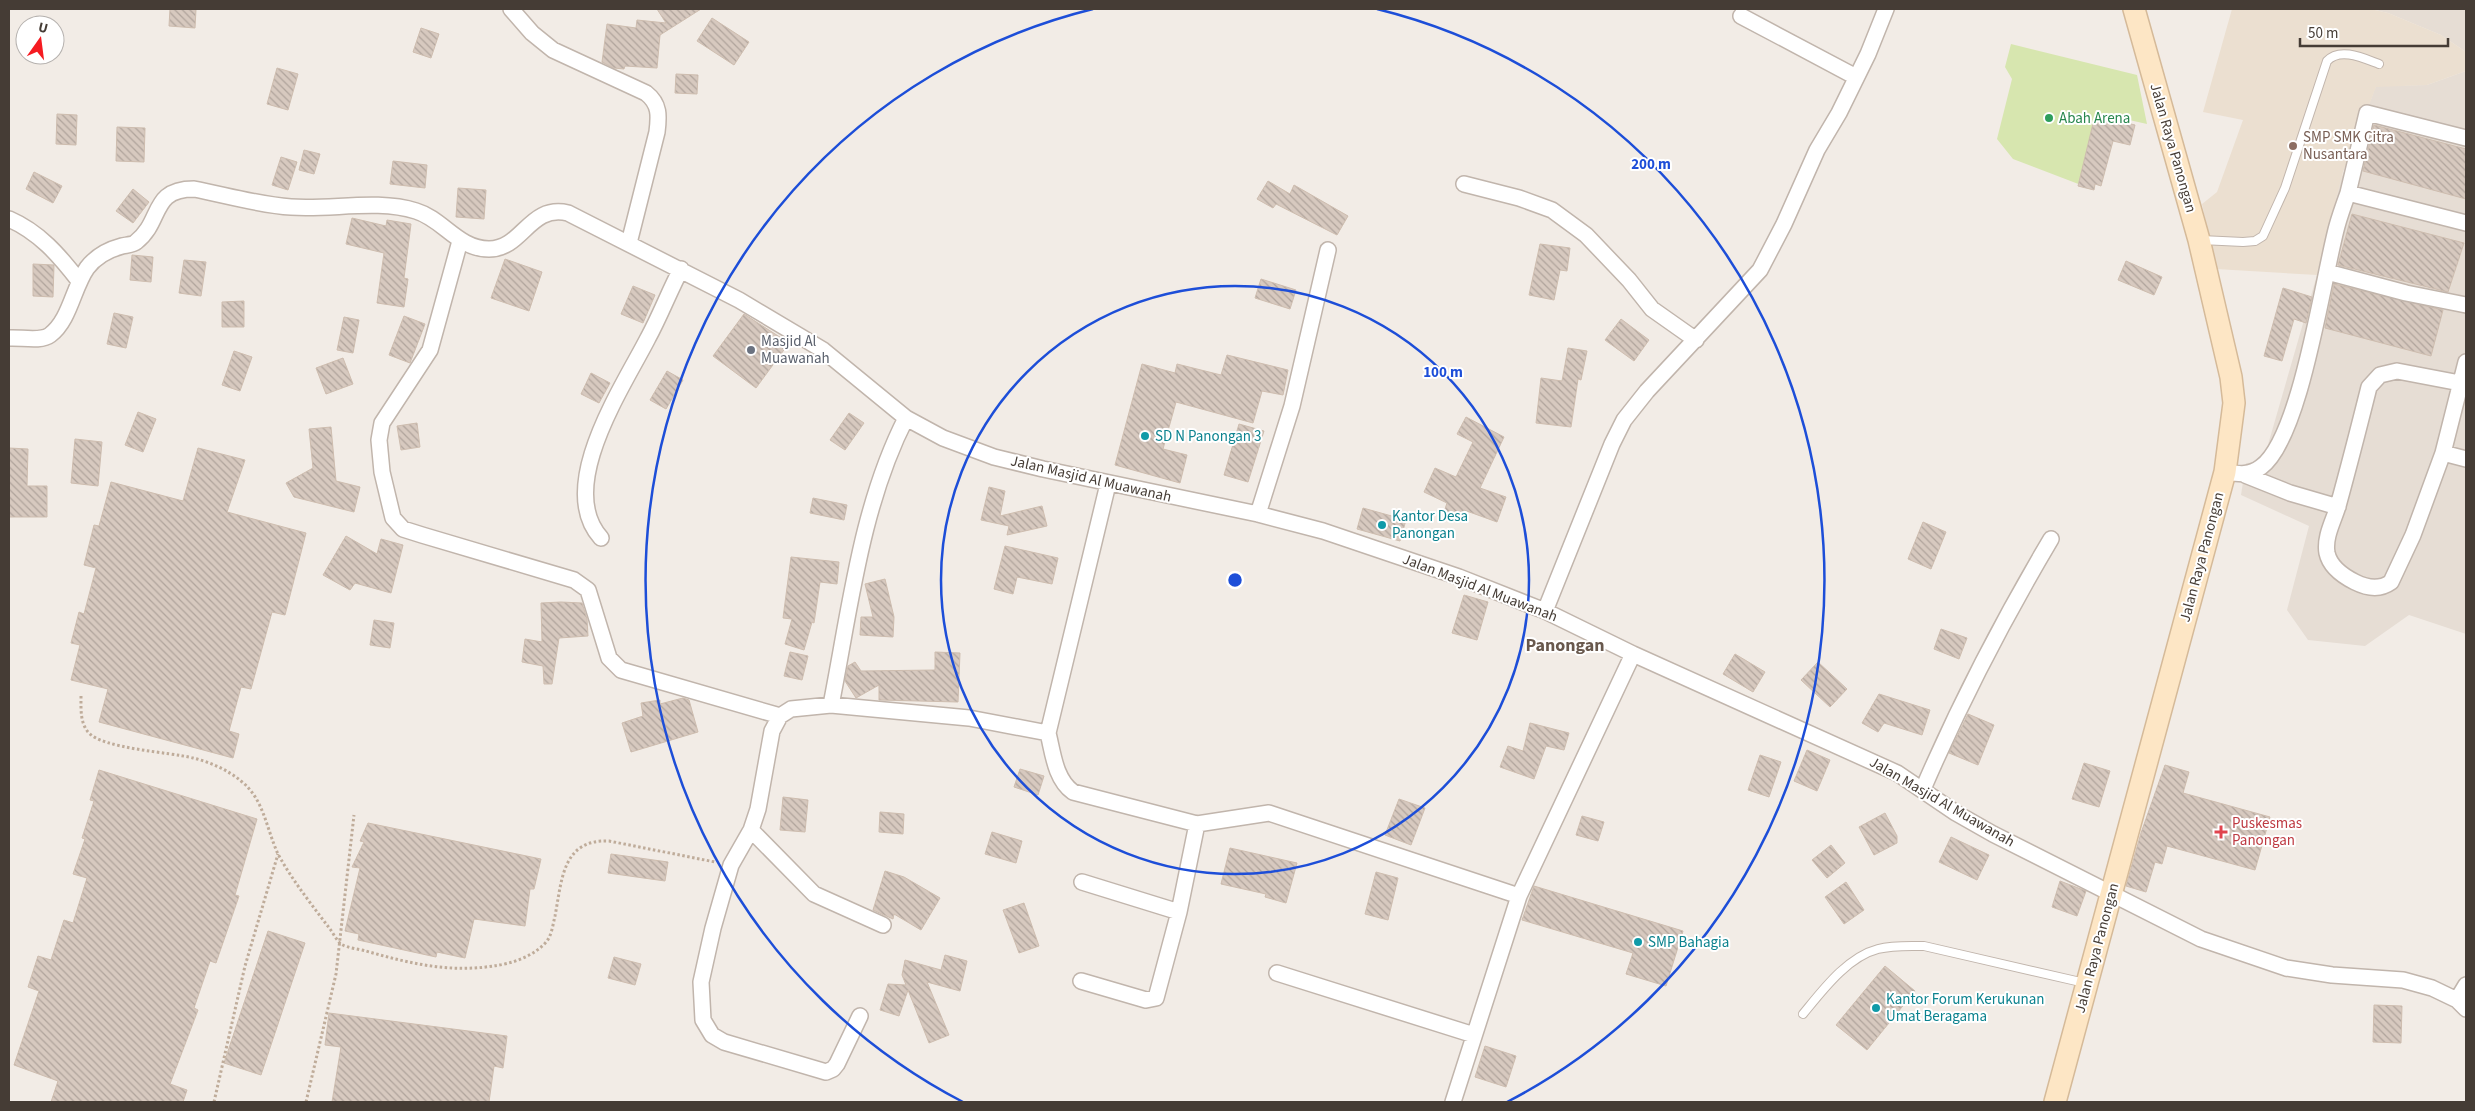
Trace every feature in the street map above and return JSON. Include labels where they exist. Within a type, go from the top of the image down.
[{"type":"main road","name":"Jalan Raya Panongan","points":[[2055,1102],[2111,893],[2235,473],[2233,389],[2199,240],[2134,9]]},
{"type":"street","points":[[511,9],[532,33],[553,50],[646,93],[657,106],[659,116],[657,132],[629,243]]},
{"type":"street","points":[[1545,611],[1612,444],[1624,420],[1647,390],[1760,270],[1784,224],[1817,150],[1856,77],[1886,9]]},
{"type":"street","points":[[1741,16],[1856,77]]},
{"type":"street","points":[[2235,473],[2261,468],[2284,437],[2307,360],[2337,226],[2348,193],[2368,114],[2466,138]]},
{"type":"street","points":[[1464,184],[1519,198],[1552,210],[1586,235],[1629,280],[1652,309],[1696,340]]},
{"type":"street","name":"Jalan Masjid Al Muawanah","points":[[9,338],[43,338],[51,334],[58,326],[79,281],[100,255],[108,250],[135,243],[148,228],[164,198],[172,192],[181,189],[194,189],[290,207],[396,207],[416,211],[432,218],[460,240],[480,248],[499,248],[509,243],[535,219],[556,211],[568,213],[739,300],[823,350],[906,418],[943,438],[994,457],[1108,484],[1258,514],[1324,531],[1459,577],[1545,611],[1633,654],[1880,765],[1923,789],[1956,813],[1993,834],[2200,939],[2286,968],[2332,976],[2403,980],[2432,988],[2462,1005]]},
{"type":"street","points":[[2348,193],[2466,223]]},
{"type":"street","points":[[9,219],[42,239],[60,256],[79,281]]},
{"type":"street","points":[[460,240],[430,350],[382,423],[378,440],[382,472],[393,518],[403,529],[422,536],[574,580],[588,590],[609,658],[622,670],[780,716]]},
{"type":"street","points":[[1258,514],[1292,406],[1328,250]]},
{"type":"street","points":[[601,538],[592,528],[587,506],[587,476],[599,434],[650,336],[680,269]]},
{"type":"street","points":[[2327,272],[2406,293],[2466,305]]},
{"type":"street","points":[[2460,383],[2397,371],[2380,375],[2369,387],[2338,507],[2326,542],[2330,561],[2335,569],[2356,582],[2376,588],[2384,587],[2397,573],[2442,453],[2466,362]]},
{"type":"street","points":[[831,705],[871,504],[890,451],[906,418]]},
{"type":"street","points":[[2442,453],[2466,459]]},
{"type":"street","points":[[2235,473],[2338,507]]},
{"type":"street","points":[[1108,484],[1048,733],[1056,768],[1067,788],[1073,792],[1197,824],[1269,813],[1519,896]]},
{"type":"street","points":[[1923,789],[1957,710],[2022,588],[2051,539]]},
{"type":"street","points":[[1452,1102],[1519,896],[1633,654]]},
{"type":"street","points":[[860,1016],[837,1064],[833,1069],[826,1072],[724,1042],[712,1034],[703,1020],[701,982],[713,928],[731,865],[750,830],[758,809],[772,731],[780,716],[791,709],[831,705],[969,718],[1048,733]]},
{"type":"street","points":[[1081,981],[1146,1000],[1156,998],[1179,912],[1197,824]]},
{"type":"street","points":[[750,830],[814,894],[883,925]]},
{"type":"street","points":[[1082,882],[1179,912]]},
{"type":"street","points":[[1277,973],[1474,1035]]},
{"type":"street","points":[[2462,1005],[2466,985]]},
{"type":"lane","points":[[2199,240],[2243,242],[2255,241],[2264,236],[2285,188],[2327,62],[2339,54],[2360,57],[2379,64]]},
{"type":"lane","points":[[1803,1014],[1825,988],[1855,961],[1877,949],[1901,946],[1924,946],[2087,983]]},
{"type":"path","points":[[81,696],[82,723],[89,734],[104,743],[195,758],[218,767],[241,781],[259,801],[278,854],[306,898],[341,944],[406,963],[441,968],[494,966],[518,960],[540,949],[548,940],[562,876],[570,859],[583,844],[595,840],[609,841],[731,865]]},
{"type":"path","points":[[306,1102],[341,944],[354,816]]},
{"type":"path","points":[[214,1102],[245,966],[278,854]]},
{"type":"shaded area","name":"SMP SMK Citra Nusantara","points":[[2232,9],[2371,9],[2388,13],[2441,35],[2466,52],[2466,71],[2427,85],[2376,87],[2343,172],[2317,275],[2216,269],[2202,204],[2217,192],[2243,120],[2203,112]]},
{"type":"shaded area","points":[[2371,9],[2466,9],[2466,52],[2441,35],[2388,13]]},
{"type":"shaded area","points":[[2466,71],[2466,634],[2409,615],[2365,646],[2308,640],[2287,610],[2309,526],[2241,495],[2246,463],[2263,462],[2317,275],[2341,179],[2376,86],[2427,85]]},
{"type":"green space","name":"Abah Arena","points":[[2011,44],[2137,75],[2147,124],[2098,113],[2081,185],[2013,159],[1997,139],[2012,79],[2005,67]]},
{"type":"building","points":[[170,9],[196,9],[195,28],[169,26]]},
{"type":"building","points":[[657,9],[701,9],[660,35],[657,68],[625,66],[624,69],[614,68],[602,62],[607,24],[636,28],[637,20],[666,23]]},
{"type":"building","points":[[712,18],[749,42],[734,65],[697,41]]},
{"type":"building","points":[[421,28],[439,34],[431,58],[413,52]]},
{"type":"building","points":[[277,68],[298,74],[288,110],[267,104]]},
{"type":"building","points":[[676,74],[698,75],[697,94],[675,93]]},
{"type":"building","points":[[57,114],[77,115],[76,145],[56,144]]},
{"type":"building","points":[[2095,115],[2135,125],[2130,145],[2113,141],[2101,186],[2095,184],[2094,190],[2078,186]]},
{"type":"building","points":[[2374,125],[2466,149],[2466,199],[2363,171]]},
{"type":"building","points":[[117,127],[145,128],[144,162],[116,161]]},
{"type":"building","points":[[304,150],[320,154],[314,174],[299,170]]},
{"type":"building","points":[[281,157],[297,162],[288,190],[272,185]]},
{"type":"building","points":[[393,161],[427,165],[425,188],[390,184]]},
{"type":"building","points":[[34,172],[62,186],[53,203],[26,189]]},
{"type":"building","points":[[1268,181],[1290,194],[1294,185],[1348,216],[1337,235],[1276,204],[1273,208],[1257,199]]},
{"type":"building","points":[[458,188],[486,190],[484,219],[456,217]]},
{"type":"building","points":[[133,189],[149,202],[133,223],[116,211]]},
{"type":"building","points":[[2352,214],[2464,243],[2448,292],[2338,265]]},
{"type":"building","points":[[352,218],[386,226],[387,220],[411,224],[404,278],[408,279],[404,307],[377,303],[384,253],[346,244]]},
{"type":"building","points":[[1540,244],[1570,248],[1567,271],[1560,270],[1554,300],[1529,295]]},
{"type":"building","points":[[132,255],[153,257],[151,282],[130,280]]},
{"type":"building","points":[[505,259],[542,272],[529,311],[491,298]]},
{"type":"building","points":[[184,260],[206,262],[201,296],[179,293]]},
{"type":"building","points":[[2126,261],[2162,277],[2154,295],[2118,280]]},
{"type":"building","points":[[33,264],[54,265],[53,297],[33,296]]},
{"type":"building","points":[[1261,279],[1296,290],[1290,309],[1255,298]]},
{"type":"building","points":[[2334,284],[2443,310],[2431,356],[2325,328]]},
{"type":"building","points":[[633,286],[655,295],[643,323],[621,314]]},
{"type":"building","points":[[2283,288],[2312,297],[2306,323],[2294,319],[2282,361],[2264,356]]},
{"type":"building","points":[[244,301],[244,327],[222,327],[222,302]]},
{"type":"building","points":[[114,313],[133,317],[126,348],[107,344]]},
{"type":"building","name":"Masjid Al Muawanah","points":[[744,314],[789,343],[756,388],[713,356]]},
{"type":"building","points":[[404,316],[425,324],[410,363],[389,355]]},
{"type":"building","points":[[344,317],[359,320],[353,353],[337,350]]},
{"type":"building","points":[[1621,319],[1649,340],[1634,361],[1605,340]]},
{"type":"building","points":[[1568,348],[1587,351],[1581,380],[1578,379],[1571,427],[1536,423],[1541,378],[1562,381]]},
{"type":"building","points":[[234,351],[252,357],[240,391],[222,385]]},
{"type":"building","name":"SD N Panongan 3","points":[[1227,355],[1288,370],[1283,395],[1262,391],[1253,423],[1176,402],[1163,449],[1187,455],[1180,483],[1115,465],[1142,364],[1175,373],[1177,364],[1221,375]]},
{"type":"building","points":[[343,358],[353,384],[326,394],[316,368]]},
{"type":"building","points":[[667,371],[683,380],[666,409],[650,400]]},
{"type":"building","points":[[591,373],[610,383],[599,403],[581,394]]},
{"type":"building","points":[[138,412],[156,419],[143,452],[125,445]]},
{"type":"building","points":[[849,413],[864,423],[845,450],[830,440]]},
{"type":"building","points":[[1466,417],[1504,437],[1480,488],[1506,497],[1497,522],[1464,510],[1461,518],[1444,512],[1447,503],[1424,492],[1435,468],[1456,477],[1473,442],[1457,434]]},
{"type":"building","points":[[417,423],[420,447],[401,450],[397,426]]},
{"type":"building","points":[[1239,424],[1264,431],[1248,482],[1224,475]]},
{"type":"building","points":[[331,427],[336,481],[360,487],[354,512],[294,497],[286,483],[313,468],[309,429]]},
{"type":"building","points":[[75,439],[102,442],[98,486],[71,483]]},
{"type":"building","points":[[9,448],[28,449],[27,486],[47,486],[47,517],[9,517]]},
{"type":"building","points":[[198,448],[245,460],[227,512],[306,533],[285,615],[272,612],[251,689],[241,687],[229,731],[239,734],[233,758],[99,722],[108,689],[71,680],[80,645],[71,643],[79,612],[84,614],[96,568],[84,565],[94,525],[99,526],[111,482],[183,501]]},
{"type":"building","points":[[989,487],[1005,491],[1000,516],[1042,506],[1047,526],[1007,535],[1009,526],[981,520]]},
{"type":"building","points":[[813,498],[847,505],[844,520],[810,513]]},
{"type":"building","name":"Kantor Desa Panongan","points":[[1363,508],[1406,520],[1400,541],[1357,529]]},
{"type":"building","points":[[1923,522],[1946,532],[1931,569],[1908,559]]},
{"type":"building","points":[[346,536],[377,554],[381,539],[403,545],[391,593],[355,583],[350,590],[323,575]]},
{"type":"building","points":[[1005,546],[1058,558],[1052,584],[1017,577],[1013,594],[994,589]]},
{"type":"building","points":[[791,557],[839,562],[837,584],[820,582],[814,623],[812,622],[804,650],[785,644],[792,619],[783,618]]},
{"type":"building","points":[[885,579],[894,617],[893,637],[860,635],[861,617],[873,617],[865,584]]},
{"type":"building","points":[[1464,595],[1488,602],[1477,640],[1452,633]]},
{"type":"building","points":[[541,603],[582,603],[587,619],[588,636],[559,638],[552,684],[544,684],[543,666],[522,662],[525,639],[542,642]]},
{"type":"building","points":[[374,620],[394,623],[390,648],[370,645]]},
{"type":"building","points":[[1941,629],[1967,638],[1959,659],[1934,649]]},
{"type":"building","points":[[790,652],[808,656],[802,680],[784,676]]},
{"type":"building","points":[[935,652],[960,653],[958,702],[879,700],[879,685],[856,698],[845,681],[848,666],[855,662],[861,671],[935,670]]},
{"type":"building","points":[[1735,654],[1765,672],[1753,692],[1723,674]]},
{"type":"building","points":[[1818,662],[1847,689],[1830,707],[1801,680]]},
{"type":"building","points":[[1879,694],[1930,710],[1922,735],[1884,723],[1878,732],[1862,723]]},
{"type":"building","points":[[683,698],[689,700],[698,732],[631,752],[622,723],[643,716],[641,703],[660,700],[660,704]]},
{"type":"building","points":[[1968,714],[1994,725],[1978,765],[1949,753]]},
{"type":"building","points":[[1530,723],[1569,733],[1564,750],[1546,746],[1534,779],[1500,767],[1508,746],[1523,751]]},
{"type":"building","points":[[1807,750],[1830,760],[1817,791],[1794,781]]},
{"type":"building","points":[[1760,755],[1781,762],[1769,797],[1748,790]]},
{"type":"building","points":[[2084,763],[2110,771],[2099,807],[2072,799]]},
{"type":"building","points":[[2165,765],[2189,772],[2183,793],[2270,817],[2255,870],[2167,846],[2162,864],[2155,862],[2146,892],[2126,886],[2141,833]]},
{"type":"building","points":[[1020,769],[1044,776],[1038,795],[1014,787]]},
{"type":"building","points":[[99,770],[257,819],[235,895],[239,896],[216,963],[210,961],[194,1008],[198,1010],[170,1084],[187,1090],[183,1102],[51,1102],[58,1081],[14,1065],[39,991],[28,987],[38,956],[51,960],[64,920],[73,923],[87,878],[73,874],[85,839],[82,838],[94,801],[90,800]]},
{"type":"building","points":[[783,797],[808,800],[805,832],[780,830]]},
{"type":"building","points":[[1399,799],[1425,808],[1411,845],[1385,835]]},
{"type":"building","points":[[880,812],[904,814],[903,834],[879,832]]},
{"type":"building","points":[[1885,813],[1897,836],[1897,843],[1874,855],[1859,827]]},
{"type":"building","points":[[1582,816],[1604,822],[1598,841],[1576,835]]},
{"type":"building","points":[[368,823],[541,859],[534,889],[530,889],[525,926],[474,919],[465,958],[437,952],[436,957],[358,940],[359,934],[345,931],[360,868],[352,867],[364,842],[360,841]]},
{"type":"building","points":[[992,832],[1022,841],[1016,863],[985,854]]},
{"type":"building","points":[[1951,837],[1989,855],[1977,880],[1939,862]]},
{"type":"building","points":[[1831,845],[1845,863],[1827,878],[1812,860]]},
{"type":"building","points":[[1230,848],[1297,863],[1286,903],[1265,897],[1266,894],[1221,884]]},
{"type":"building","points":[[611,854],[668,862],[665,881],[608,873]]},
{"type":"building","points":[[885,871],[904,877],[940,898],[921,930],[894,914],[893,919],[873,910]]},
{"type":"building","points":[[1376,872],[1398,878],[1388,920],[1365,914]]},
{"type":"building","points":[[2060,881],[2086,891],[2077,916],[2052,907]]},
{"type":"building","points":[[1846,882],[1864,910],[1844,924],[1825,897]]},
{"type":"building","name":"SMP Bahagia","points":[[1534,886],[1683,931],[1666,986],[1626,974],[1633,953],[1522,920]]},
{"type":"building","points":[[1024,903],[1039,946],[1019,953],[1003,910]]},
{"type":"building","points":[[268,931],[305,943],[261,1075],[224,1063]]},
{"type":"building","points":[[945,955],[967,961],[960,991],[927,982],[949,1035],[929,1043],[908,990],[899,1016],[880,1010],[888,984],[906,985],[902,975],[905,960],[941,970]]},
{"type":"building","points":[[614,957],[641,964],[635,985],[608,978]]},
{"type":"building","name":"Kantor Forum Kerukunan Umat Beragama","points":[[1885,966],[1915,991],[1867,1050],[1836,1025]]},
{"type":"building","points":[[2374,1005],[2402,1006],[2401,1043],[2373,1042]]},
{"type":"building","points":[[329,1013],[507,1036],[503,1068],[494,1066],[489,1102],[332,1102],[341,1047],[325,1045]]},
{"type":"building","points":[[1485,1046],[1516,1056],[1506,1087],[1475,1077]]},
{"type":"place","name":"Abah Arena","points":[[2049,118]]},
{"type":"place","name":"SMP SMK Citra Nusantara","points":[[2293,146]]},
{"type":"place","name":"Masjid Al Muawanah","points":[[751,350]]},
{"type":"place","name":"SD N Panongan 3","points":[[1145,436]]},
{"type":"place","name":"Kantor Desa Panongan","points":[[1382,525]]},
{"type":"place","name":"Puskesmas Panongan","points":[[2221,832]]},
{"type":"place","name":"SMP Bahagia","points":[[1638,942]]},
{"type":"place","name":"Kantor Forum Kerukunan Umat Beragama","points":[[1876,1008]]},
{"type":"district","name":"Panongan","points":[[1565,645]]}]
